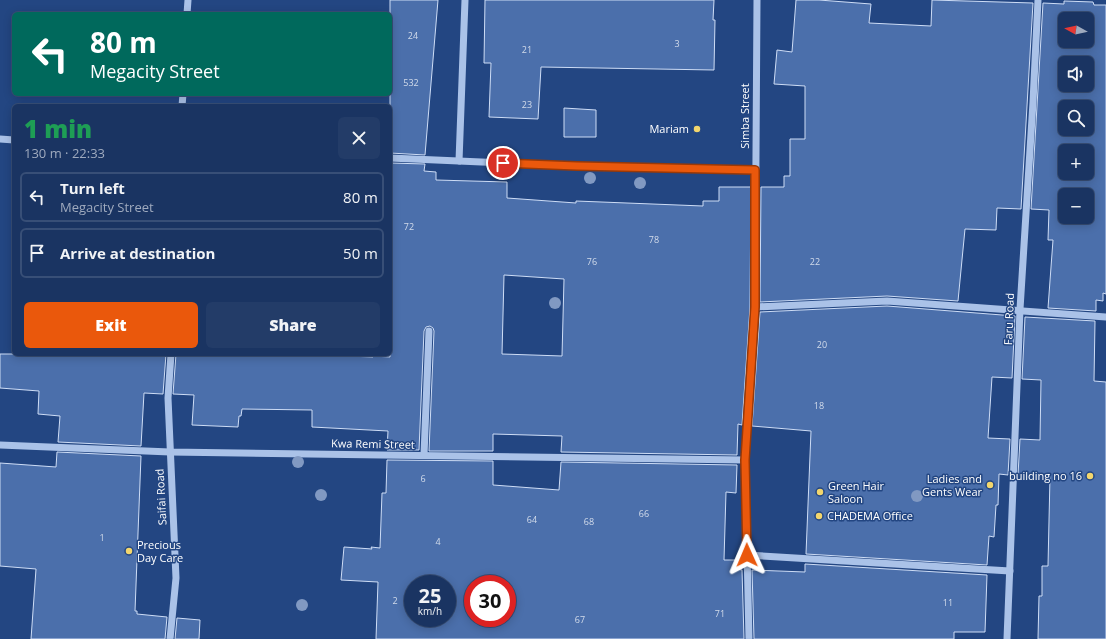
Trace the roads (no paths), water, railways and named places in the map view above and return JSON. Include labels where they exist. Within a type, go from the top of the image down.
[{"type":"street","points":[[187,12],[188,0]]},
{"type":"street","points":[[459,161],[465,0]]},
{"type":"street","name":"Simba Street","points":[[749,639],[745,460],[755,307],[755,170],[758,0]]},
{"type":"street","name":"Faru Road","points":[[1008,639],[1020,309],[1038,0]]},
{"type":"street","points":[[0,139],[12,140]]},
{"type":"street","points":[[392,158],[577,166],[755,170]]},
{"type":"street","points":[[755,307],[887,301],[1106,316]]},
{"type":"street","points":[[424,455],[429,331]]},
{"type":"street","name":"Saifai Road","points":[[170,639],[176,578],[168,398],[171,356]]},
{"type":"street","name":"Kwa Remi Street","points":[[0,445],[170,452],[745,460]]},
{"type":"street","points":[[747,555],[1010,571]]},
{"type":"place","name":"Mariam","points":[[697,129]]},
{"type":"place","name":"building no 16","points":[[1090,476]]},
{"type":"place","name":"Ladies and Gents Wear","points":[[990,485]]},
{"type":"place","name":"Green Hair Saloon","points":[[820,492]]},
{"type":"place","name":"CHADEMA Office","points":[[819,516]]},
{"type":"place","name":"Precious Day Care","points":[[129,551]]}]
